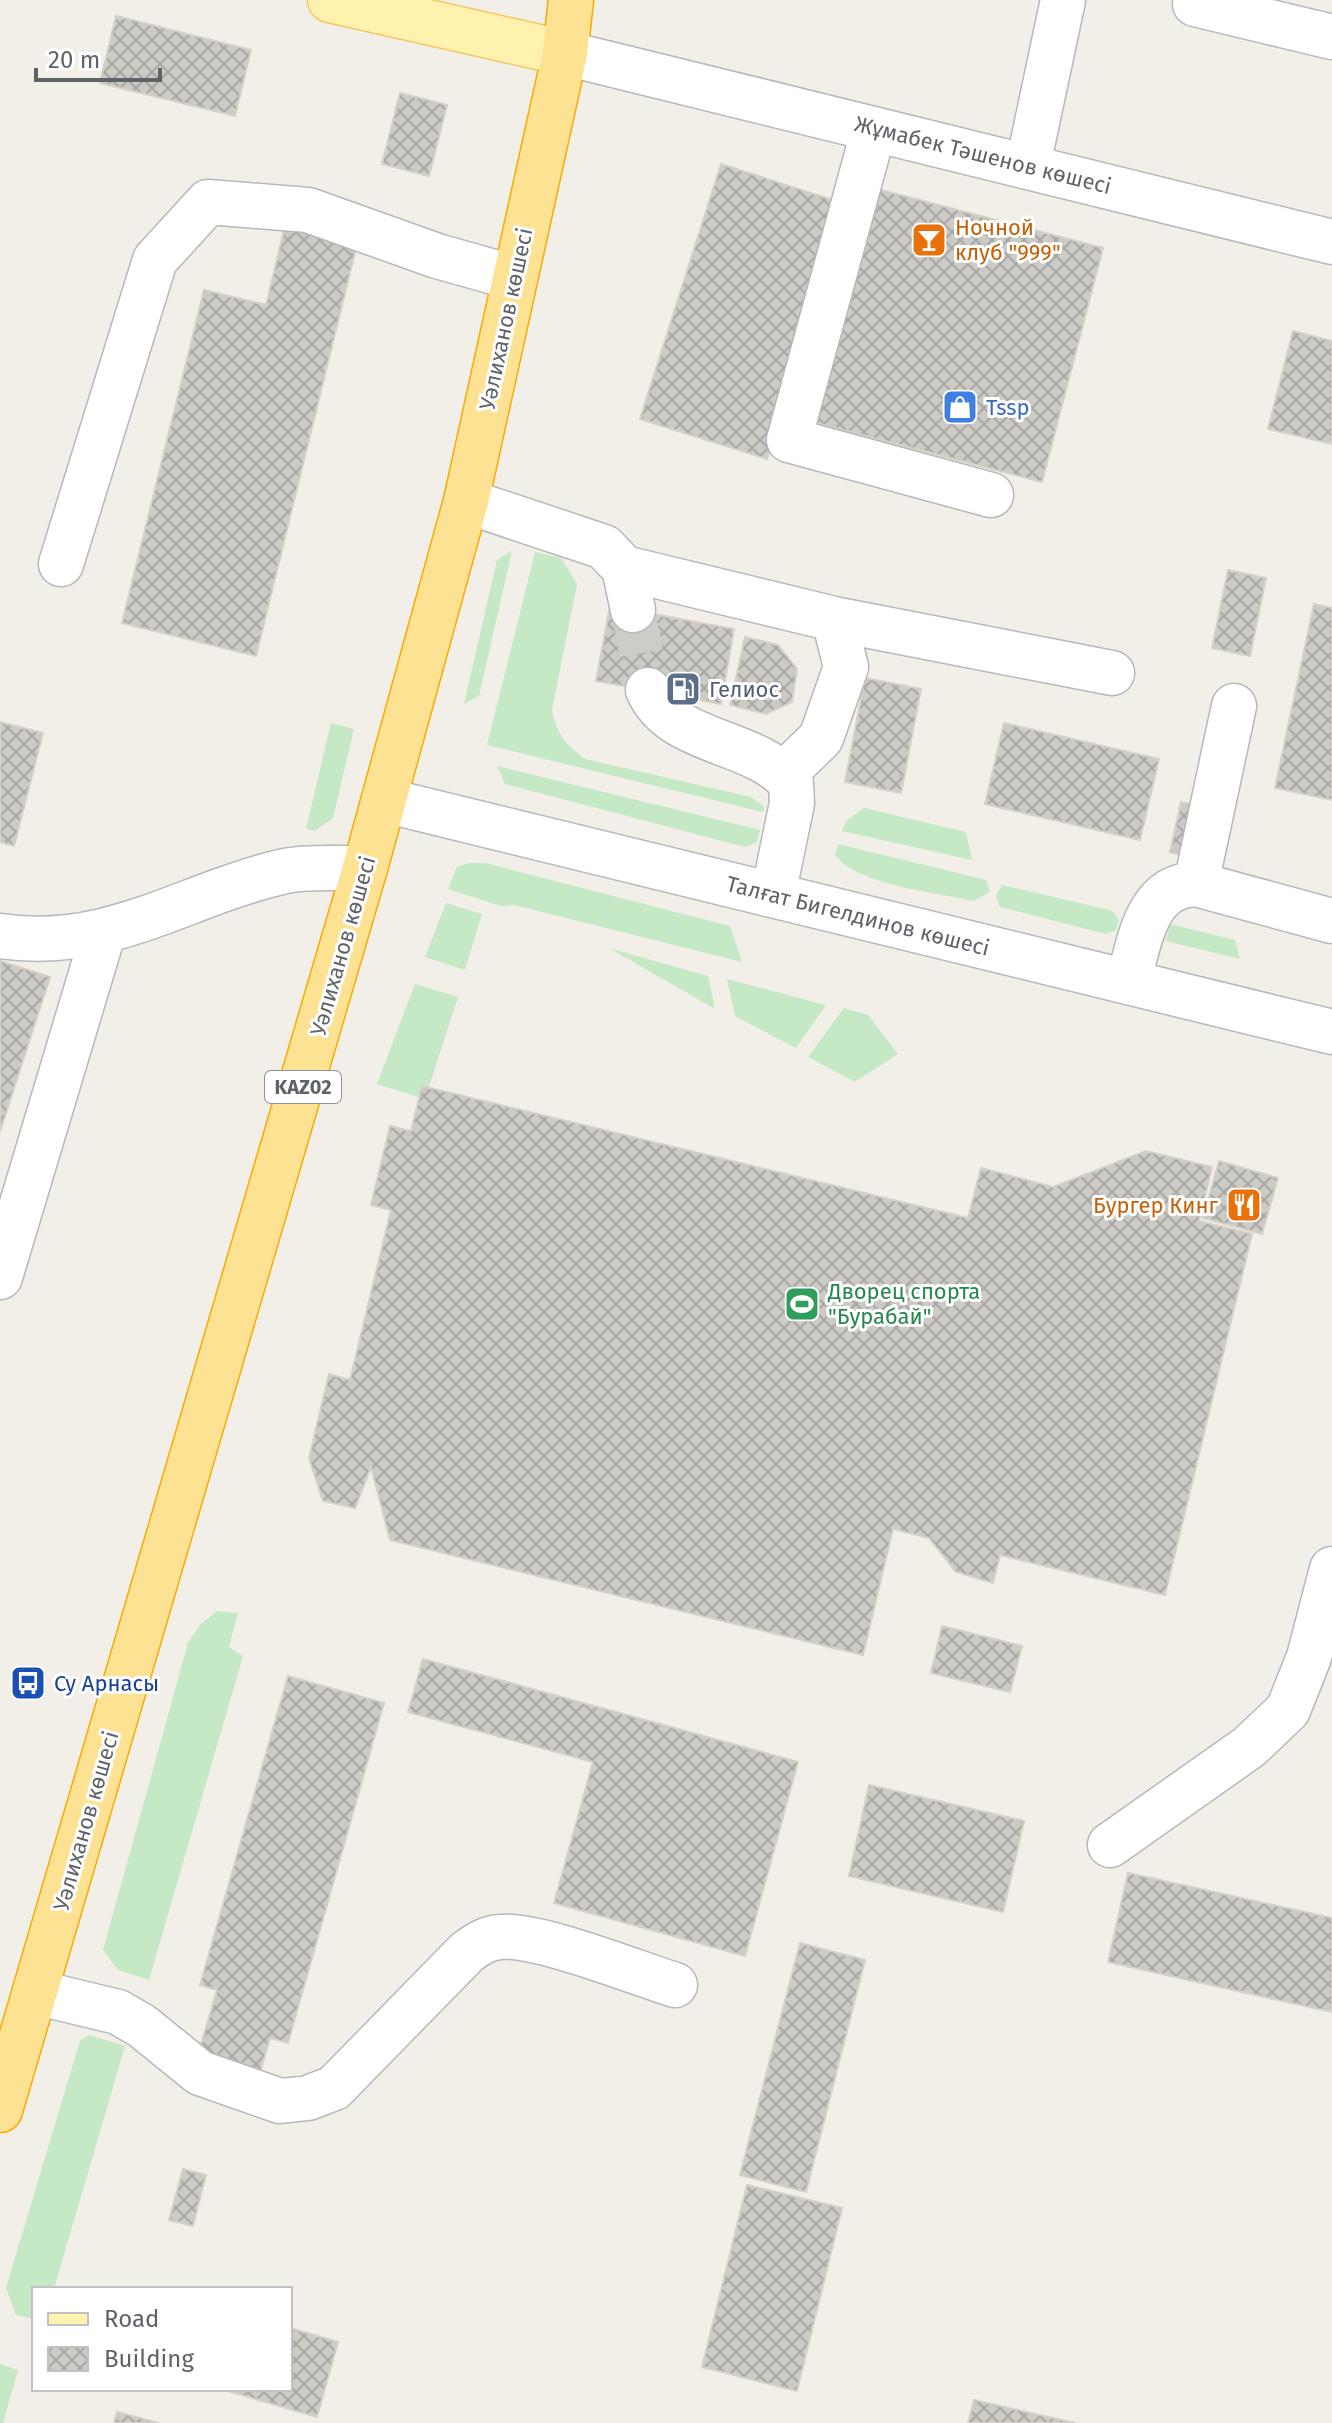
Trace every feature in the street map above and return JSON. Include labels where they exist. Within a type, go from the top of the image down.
[{"type":"highway","name":"Уәлиханов көшесі","points":[[0,2110],[365,868],[466,501],[565,53],[571,0]]},
{"type":"highway","name":"KАZ02","points":[[565,53],[587,0]]},
{"type":"main road","points":[[330,0],[565,53]]},
{"type":"street","points":[[1028,165],[1063,0]]},
{"type":"street","points":[[1195,4],[1332,37]]},
{"type":"street","name":"Жұмабек Тәшенов көшесі","points":[[565,53],[1332,242]]},
{"type":"street","points":[[874,129],[789,440],[991,495]]},
{"type":"street","points":[[61,564],[155,260],[208,202],[308,210],[437,256],[515,278]]},
{"type":"street","points":[[466,501],[589,541],[616,556],[624,568],[633,610]]},
{"type":"street","points":[[624,568],[834,619],[1112,673]]},
{"type":"street","points":[[784,774],[821,738],[846,667],[834,619]]},
{"type":"street","points":[[648,690],[659,709],[784,774],[791,783],[792,803],[773,895]]},
{"type":"street","points":[[1196,884],[1234,706]]},
{"type":"street","name":"Талғат Бигелдинов көшесі","points":[[384,800],[1332,1032]]},
{"type":"street","points":[[0,936],[60,939],[103,934],[287,871],[365,868]]},
{"type":"street","points":[[1128,982],[1148,915],[1168,891],[1181,885],[1196,884],[1332,921]]},
{"type":"street","points":[[0,1277],[103,934]]},
{"type":"street","points":[[1110,1845],[1249,1747],[1288,1710],[1309,1657],[1332,1569]]},
{"type":"street","points":[[35,1992],[118,2012],[142,2026],[200,2073],[280,2101],[308,2098],[334,2088],[467,1952],[486,1939],[504,1936],[530,1940],[675,1985]]},
{"type":"green space","points":[[512,551],[479,696],[464,704],[497,560]]},
{"type":"green space","points":[[535,552],[561,558],[577,584],[552,710],[559,732],[567,743],[585,759],[751,797],[764,807],[763,812],[487,745]]},
{"type":"green space","points":[[331,723],[354,729],[333,818],[315,831],[306,829]]},
{"type":"green space","points":[[497,766],[760,830],[757,842],[745,847],[505,784]]},
{"type":"green space","points":[[864,808],[966,832],[972,860],[842,831],[846,821]]},
{"type":"green space","points":[[838,844],[986,880],[990,892],[974,901],[879,881],[846,865],[835,855]]},
{"type":"green space","points":[[485,863],[730,926],[742,962],[514,905],[501,906],[448,889],[457,867]]},
{"type":"green space","points":[[1002,885],[1113,911],[1119,920],[1116,930],[1106,934],[1000,907],[996,896]]},
{"type":"green space","points":[[446,903],[482,914],[465,970],[425,957]]},
{"type":"green space","points":[[1170,926],[1235,940],[1240,959],[1166,941]]},
{"type":"green space","points":[[609,948],[708,976],[715,1009]]},
{"type":"green space","points":[[727,979],[826,1005],[796,1048],[735,1016]]},
{"type":"green space","points":[[415,984],[458,997],[425,1099],[377,1084]]},
{"type":"green space","points":[[844,1008],[868,1015],[898,1054],[855,1082],[808,1057]]},
{"type":"green space","points":[[217,1611],[238,1613],[229,1647],[243,1656],[149,1980],[118,1970],[103,1950],[188,1643],[200,1625]]},
{"type":"green space","points":[[89,2035],[125,2046],[55,2287],[32,2287],[32,2319],[16,2315],[6,2288],[80,2041]]},
{"type":"green space","points":[[0,2364],[18,2370],[3,2423],[0,2423]]},
{"type":"building","points":[[116,16],[251,50],[235,116],[100,83]]},
{"type":"building","points":[[400,93],[447,105],[429,176],[382,164]]},
{"type":"building","points":[[721,164],[848,205],[767,459],[640,419]]},
{"type":"building","points":[[870,187],[1103,248],[1042,482],[809,421]]},
{"type":"building","points":[[286,222],[358,240],[256,656],[122,623],[204,290],[266,305]]},
{"type":"building","points":[[1293,331],[1332,341],[1332,444],[1268,429]]},
{"type":"building","points":[[1228,570],[1266,578],[1250,656],[1212,648]]},
{"type":"building","points":[[1314,604],[1332,608],[1332,800],[1275,788]]},
{"type":"building","points":[[610,606],[734,629],[721,704],[596,681]]},
{"type":"building","points":[[745,637],[778,645],[797,669],[792,702],[766,714],[730,705]]},
{"type":"building","points":[[865,678],[921,689],[901,793],[845,782]]},
{"type":"building","points":[[0,722],[43,733],[14,846],[0,842]]},
{"type":"building","points":[[1004,723],[1159,759],[1140,840],[985,804]]},
{"type":"building","points":[[1181,802],[1200,806],[1188,857],[1170,852]]},
{"type":"building","points":[[0,961],[50,977],[0,1132]]},
{"type":"building","name":"Дворец спорта \"Бурабай\"","points":[[422,1086],[968,1218],[981,1168],[1053,1187],[1146,1151],[1212,1167],[1199,1221],[1252,1234],[1165,1595],[1000,1555],[993,1583],[956,1572],[929,1538],[893,1529],[863,1655],[390,1540],[371,1467],[355,1508],[323,1501],[309,1458],[329,1374],[350,1380],[391,1210],[371,1205],[390,1126],[411,1131]]},
{"type":"building","points":[[1219,1161],[1278,1178],[1262,1234],[1203,1218]]},
{"type":"building","points":[[942,1626],[1022,1646],[1010,1692],[931,1673]]},
{"type":"building","points":[[423,1659],[798,1762],[745,1956],[554,1903],[593,1762],[408,1712]]},
{"type":"building","points":[[288,1676],[384,1703],[288,2043],[270,2038],[258,2079],[196,2062],[217,1990],[200,1985]]},
{"type":"building","points":[[869,1785],[1024,1821],[1003,1912],[849,1876]]},
{"type":"building","points":[[1128,1873],[1332,1918],[1332,2012],[1108,1962]]},
{"type":"building","points":[[800,1943],[865,1960],[806,2192],[740,2175]]},
{"type":"building","points":[[183,2169],[206,2175],[193,2226],[169,2220]]},
{"type":"building","points":[[747,2185],[842,2208],[797,2391],[702,2367]]},
{"type":"building","points":[[292,2329],[338,2342],[317,2417],[228,2391],[292,2391]]},
{"type":"building","points":[[974,2400],[1075,2423],[968,2423]]},
{"type":"building","points":[[117,2412],[159,2423],[114,2423]]},
{"type":"tunnel","points":[[633,610],[648,690]]},
{"type":"place","name":"Ночной клуб \"999\"","points":[[929,240]]},
{"type":"place","name":"Tssp","points":[[960,407]]},
{"type":"place","name":"Гелиос","points":[[683,689]]},
{"type":"place","name":"Бургер Кинг","points":[[1244,1205]]},
{"type":"place","name":"Дворец спорта \"Бурабай\"","points":[[802,1304]]},
{"type":"place","name":"Су Арнасы","points":[[28,1683]]}]
